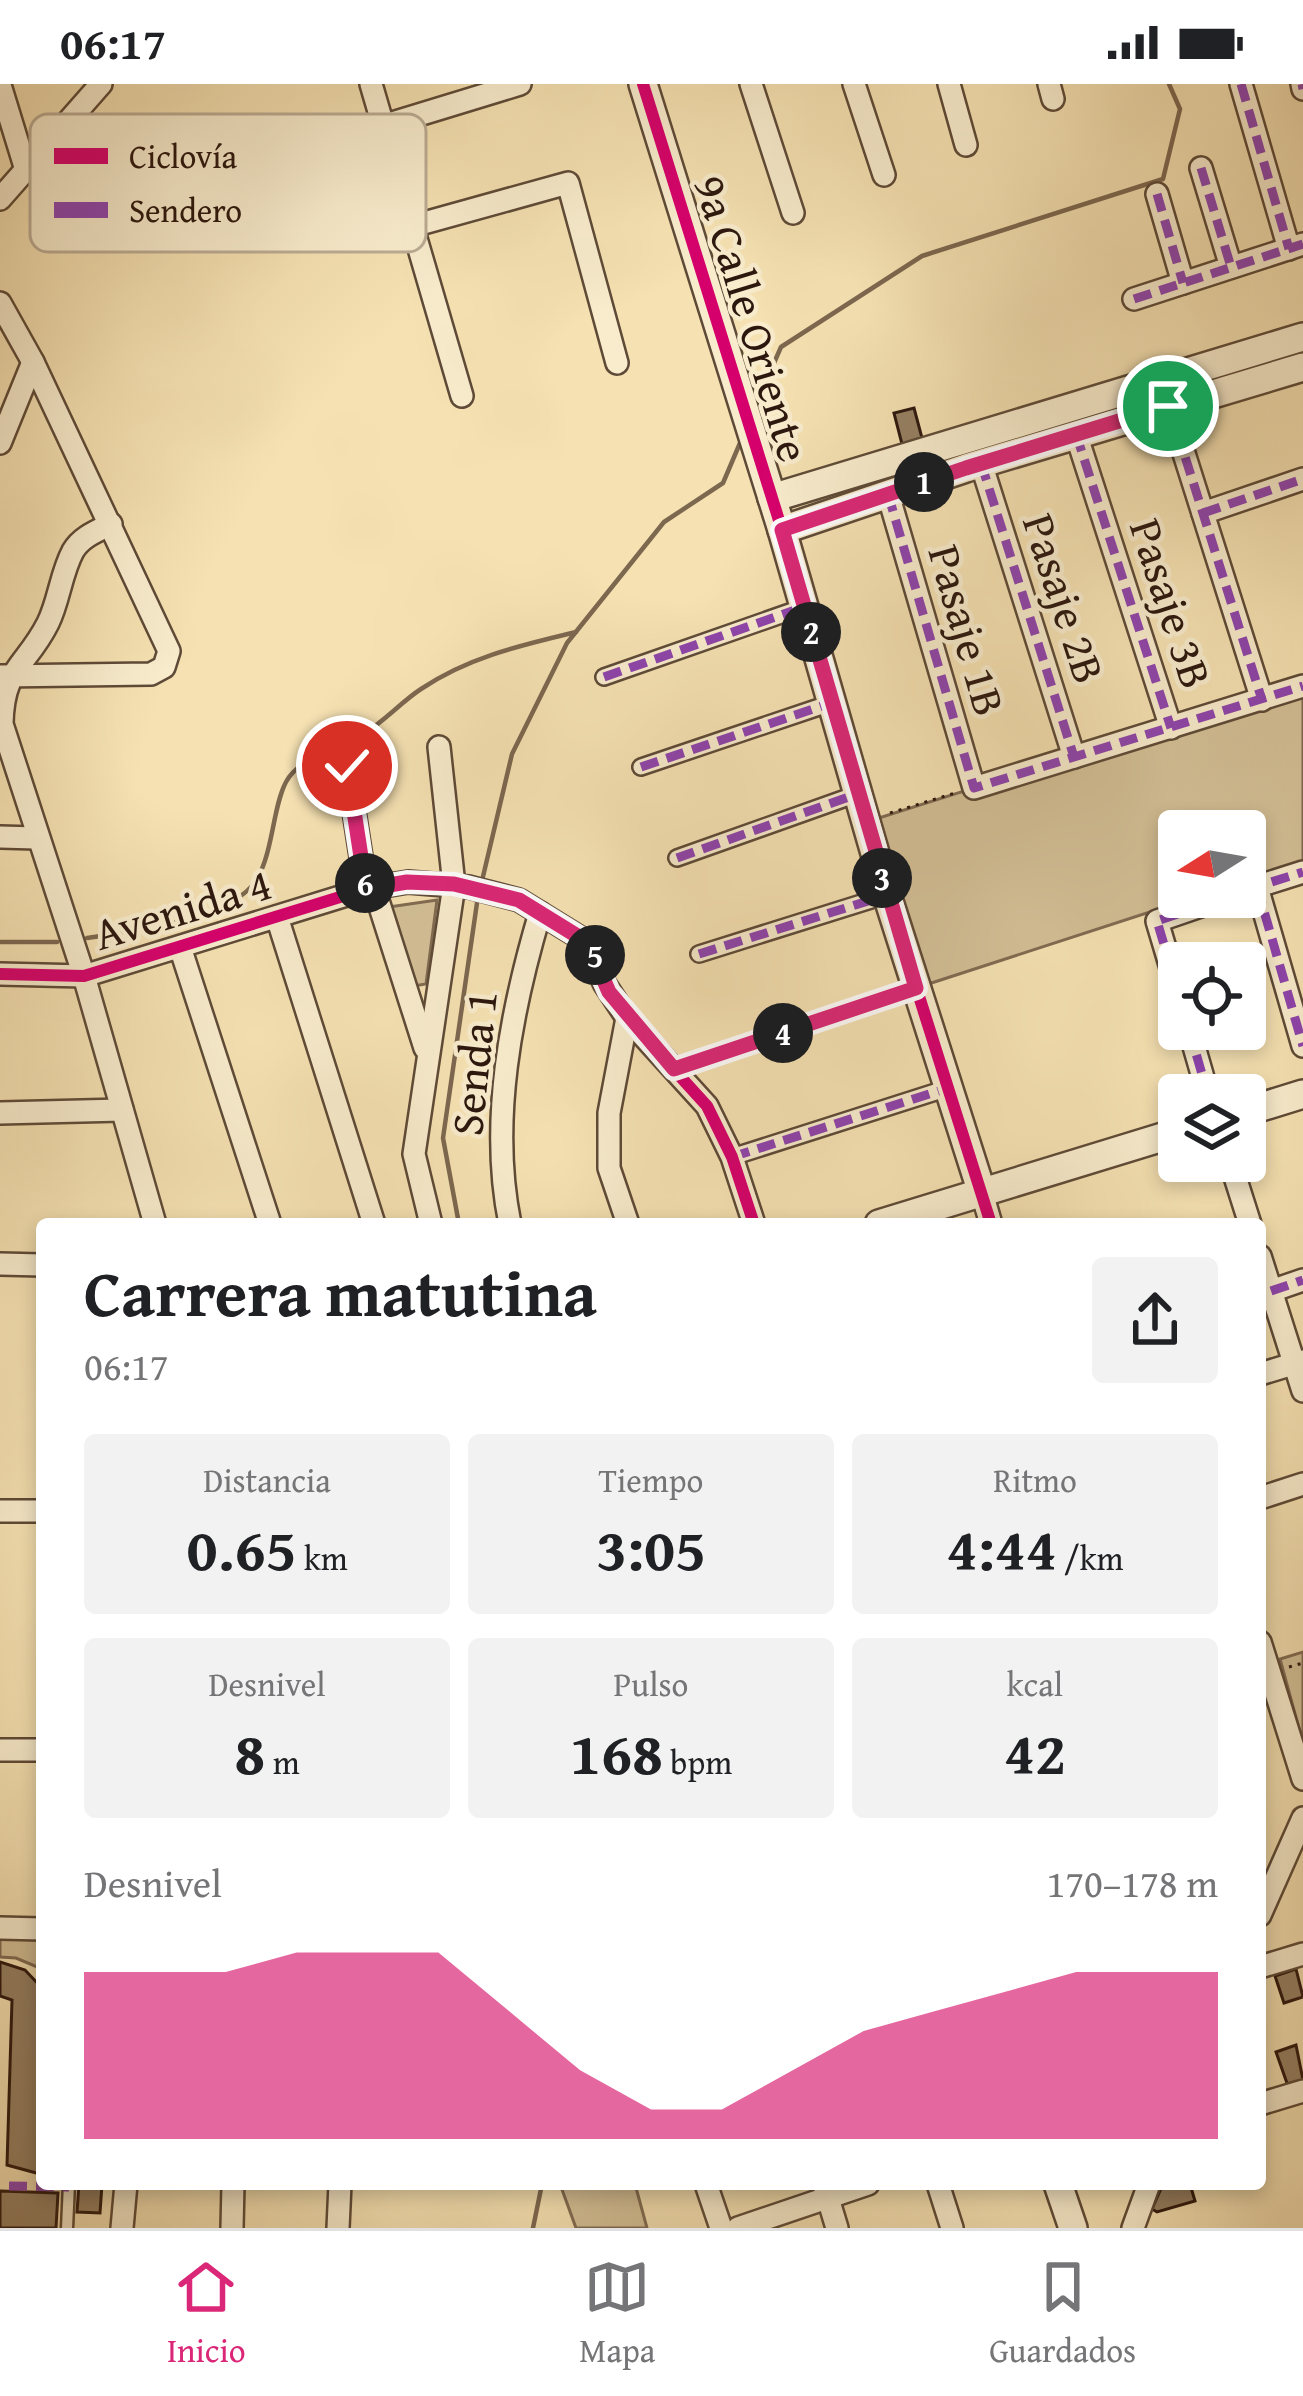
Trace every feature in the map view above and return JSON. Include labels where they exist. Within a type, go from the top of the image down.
[{"type":"street","points":[[75,114],[101,84]]},
{"type":"street","points":[[370,84],[379,114]]},
{"type":"street","points":[[419,114],[491,88],[520,84]]},
{"type":"street","name":"9a Calle Oriente","points":[[643,84],[782,530],[887,895],[982,1193]]},
{"type":"street","points":[[751,84],[794,213]]},
{"type":"street","points":[[854,84],[884,175]]},
{"type":"street","points":[[949,84],[966,146]]},
{"type":"street","points":[[1134,299],[1296,246],[1241,84]]},
{"type":"street","points":[[0,85],[26,170]]},
{"type":"street","points":[[0,199],[30,165]]},
{"type":"street","points":[[1201,168],[1231,267]]},
{"type":"street","points":[[426,222],[568,182],[617,363]]},
{"type":"street","points":[[1157,194],[1183,283]]},
{"type":"street","points":[[420,252],[462,396]]},
{"type":"street","points":[[0,303],[34,362],[168,642],[168,660],[151,674],[5,676]]},
{"type":"street","points":[[772,498],[1006,441],[1303,338]]},
{"type":"street","points":[[0,443],[34,362]]},
{"type":"street","points":[[782,530],[980,463],[1006,441],[1076,434],[1303,367]]},
{"type":"street","points":[[1168,406],[1262,700]]},
{"type":"street","name":"Pasaje 3B","points":[[1076,434],[1171,728]]},
{"type":"street","name":"Pasaje 2B","points":[[980,463],[1074,757]]},
{"type":"street","points":[[1203,513],[1303,479]]},
{"type":"street","name":"Pasaje 1B","points":[[888,494],[974,788]]},
{"type":"street","points":[[111,524],[73,551],[48,623],[5,676],[2,724],[84,976],[153,1218]]},
{"type":"street","points":[[604,677],[804,607]]},
{"type":"street","points":[[974,788],[1303,686]]},
{"type":"street","points":[[641,766],[831,703]]},
{"type":"street","points":[[430,1218],[414,1154],[428,1054],[470,888],[439,747]]},
{"type":"street","points":[[347,766],[370,889],[428,1054]]},
{"type":"street","points":[[677,857],[861,807]]},
{"type":"street","points":[[0,838],[36,838]]},
{"type":"street","points":[[1266,884],[1303,872]]},
{"type":"street","name":"Avenida 4","points":[[0,974],[84,976],[370,889],[407,882],[470,888]]},
{"type":"street","points":[[470,888],[519,900],[587,942],[604,983],[627,1018],[707,1106],[732,1157],[752,1218]]},
{"type":"street","points":[[699,954],[887,895]]},
{"type":"street","name":"Senda 1","points":[[509,1218],[501,1184],[502,1135],[516,994],[540,913]]},
{"type":"street","points":[[277,917],[372,1218]]},
{"type":"street","points":[[1163,942],[1157,921],[1166,918]]},
{"type":"street","points":[[1264,918],[1294,986],[1303,1046]]},
{"type":"street","points":[[187,945],[268,1218]]},
{"type":"street","points":[[674,1069],[916,988]]},
{"type":"street","points":[[626,1218],[609,1168],[610,1113],[627,1018]]},
{"type":"street","points":[[732,1157],[948,1088]]},
{"type":"street","points":[[1266,1105],[1303,1094]]},
{"type":"street","points":[[0,1112],[122,1110]]},
{"type":"street","points":[[899,1218],[1158,1139]]},
{"type":"street","points":[[1237,1182],[1248,1218]]},
{"type":"street","points":[[982,1193],[989,1218]]},
{"type":"street","points":[[0,1264],[36,1265]]},
{"type":"street","points":[[1266,1275],[1299,1363],[1303,1391]]},
{"type":"street","points":[[1271,1291],[1303,1280]]},
{"type":"street","points":[[1266,1372],[1299,1363]]},
{"type":"street","points":[[1266,1496],[1303,1484]]},
{"type":"street","points":[[0,1510],[36,1510]]},
{"type":"street","points":[[1266,1676],[1303,1779]]},
{"type":"street","points":[[0,1750],[36,1750]]},
{"type":"street","points":[[1266,1901],[1303,1818]]},
{"type":"street","points":[[0,1928],[36,1929]]},
{"type":"street","points":[[1266,1965],[1303,1954]]},
{"type":"street","points":[[1266,2102],[1303,2091]]},
{"type":"street","points":[[122,2228],[126,2190]]},
{"type":"street","points":[[232,2228],[233,2190]]},
{"type":"street","points":[[338,2228],[340,2190]]},
{"type":"street","points":[[708,2190],[721,2228]]},
{"type":"street","points":[[738,2228],[826,2190],[837,2228]]},
{"type":"street","points":[[940,2190],[952,2228]]},
{"type":"street","points":[[1060,2190],[1073,2228]]},
{"type":"street","points":[[1133,2228],[1148,2190]]},
{"type":"lane","points":[[67,2228],[69,2190]]},
{"type":"path","points":[[861,807],[974,788]]},
{"type":"shaded area","points":[[1303,684],[1303,864],[1266,875],[1266,810],[1158,810],[1158,909],[916,988],[863,823]]},
{"type":"shaded area","points":[[437,900],[426,984],[413,986],[382,908]]},
{"type":"shaded area","points":[[1303,1652],[1303,1743],[1280,1659]]},
{"type":"shaded area","points":[[0,1935],[36,1937],[36,1966],[0,1957]]},
{"type":"shaded area","points":[[562,2190],[637,2190],[647,2228],[576,2228]]},
{"type":"building","points":[[914,408],[922,438],[902,444],[894,413]]},
{"type":"building","points":[[0,1962],[25,1970],[36,1982],[36,2173],[7,2165],[12,2000],[0,1996]]},
{"type":"building","points":[[1296,1969],[1303,1997],[1284,2003],[1275,1976]]},
{"type":"building","points":[[1296,2045],[1303,2080],[1288,2086],[1276,2052]]},
{"type":"building","points":[[79,2190],[102,2190],[100,2213],[77,2212]]},
{"type":"building","points":[[1160,2190],[1192,2190],[1195,2201],[1157,2212],[1152,2209]]},
{"type":"building","points":[[0,2191],[58,2193],[56,2228],[0,2228]]},
{"type":"waterway","points":[[756,404],[781,347],[922,256],[1163,179],[1180,109],[1169,84]]},
{"type":"waterway","points":[[481,885],[512,754],[567,643],[664,522],[723,483],[743,436]]},
{"type":"waterway","points":[[87,938],[180,921],[245,893],[266,856],[286,782],[300,766],[363,734],[457,668],[576,632]]},
{"type":"waterway","points":[[458,1218],[443,1138],[478,896]]},
{"type":"waterway","points":[[0,942],[57,942]]},
{"type":"waterway","points":[[533,2228],[541,2190]]},
{"type":"marked path","points":[[1241,84],[1289,249]]},
{"type":"marked path","points":[[1302,84],[1303,89]]},
{"type":"marked path","points":[[1201,168],[1231,267]]},
{"type":"marked path","points":[[1157,194],[1183,283]]},
{"type":"marked path","points":[[1134,299],[1303,244]]},
{"type":"marked path","points":[[1169,406],[1262,700]]},
{"type":"marked path","points":[[1076,434],[1171,728]]},
{"type":"marked path","points":[[981,463],[1074,757]]},
{"type":"marked path","points":[[1203,513],[1303,479]]},
{"type":"marked path","points":[[888,494],[974,788],[1303,686]]},
{"type":"marked path","points":[[604,677],[804,607]]},
{"type":"marked path","points":[[641,767],[831,703]]},
{"type":"marked path","points":[[677,858],[857,794]]},
{"type":"marked path","points":[[1266,884],[1303,872]]},
{"type":"marked path","points":[[699,954],[887,895]]},
{"type":"marked path","points":[[1163,942],[1157,921],[1166,918]]},
{"type":"marked path","points":[[1266,918],[1303,1046]]},
{"type":"marked path","points":[[674,1069],[916,988]]},
{"type":"marked path","points":[[1195,1050],[1202,1074]]},
{"type":"marked path","points":[[732,1157],[948,1088]]},
{"type":"marked path","points":[[1271,1291],[1303,1280]]},
{"type":"marked path","points":[[9,2186],[36,2186]]},
{"type":"cycle path","points":[[643,84],[989,1218]]},
{"type":"cycle path","points":[[0,974],[84,976],[366,889],[408,882],[469,887],[519,900],[587,942],[604,983],[627,1018],[707,1106],[732,1157],[752,1218]]},
{"type":"route","points":[[347,766],[366,889],[407,882],[454,884],[519,900],[587,942],[609,992],[674,1069],[916,988],[782,530],[1168,406]]}]
